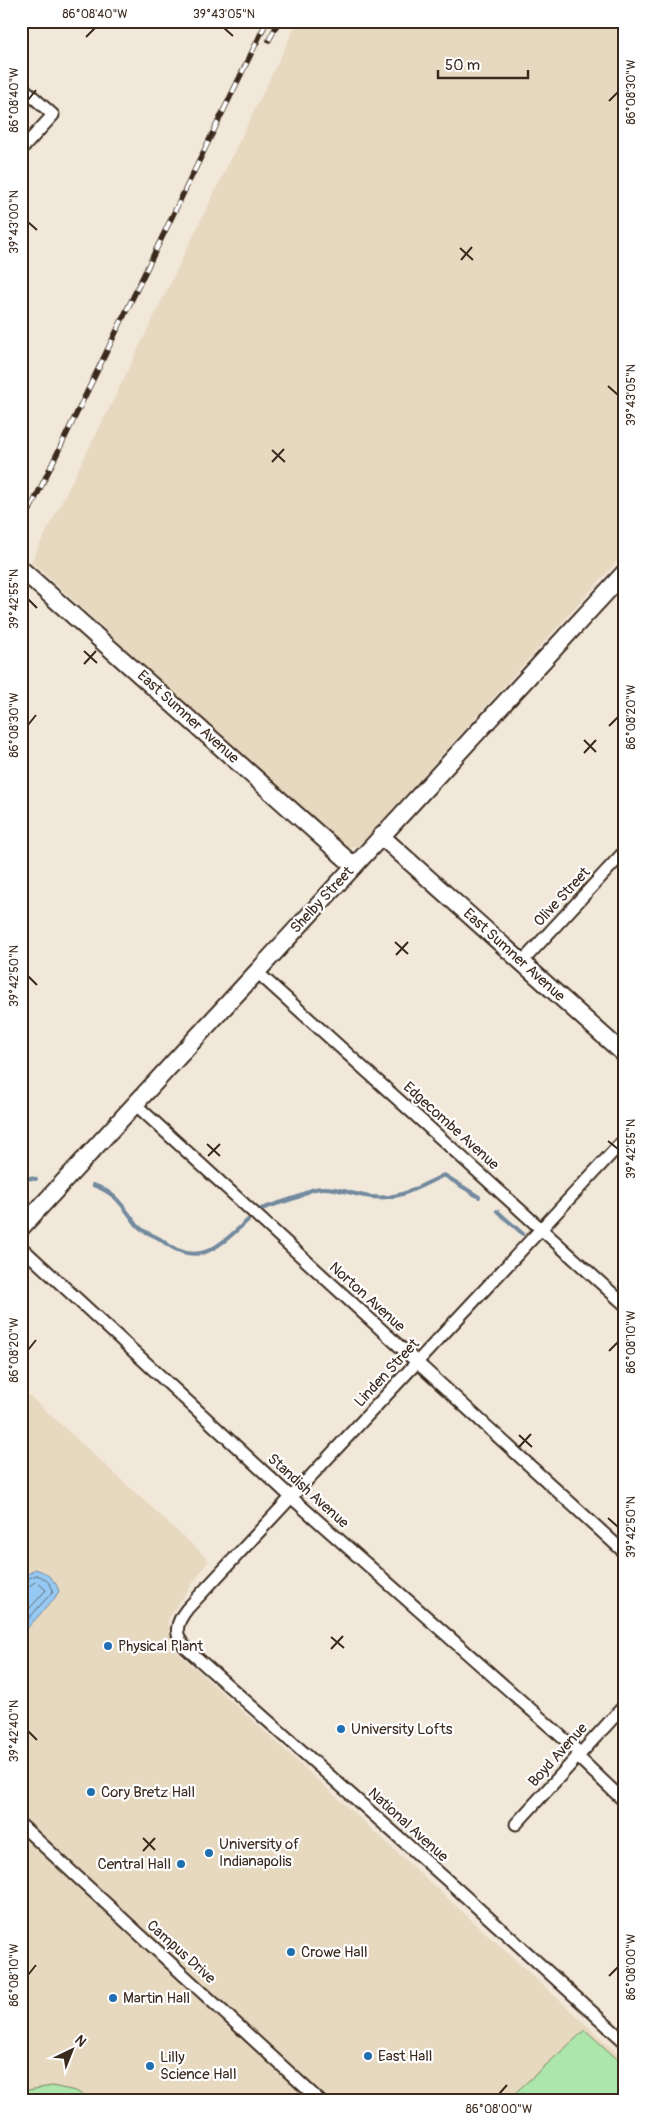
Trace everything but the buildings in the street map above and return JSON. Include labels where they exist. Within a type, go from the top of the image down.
[{"type":"main road","name":"East Sumner Avenue","points":[[21,569],[354,866]]},
{"type":"main road","name":"Shelby Street","points":[[21,1228],[624,573]]},
{"type":"main road","name":"East Sumner Avenue","points":[[381,836],[624,1054]]},
{"type":"street","points":[[21,86],[53,114],[21,150]]},
{"type":"street","name":"Olive Street","points":[[522,962],[624,852]]},
{"type":"street","name":"Edgecombe Avenue","points":[[256,972],[542,1228],[624,1304]]},
{"type":"street","name":"Norton Avenue","points":[[135,1104],[624,1552]]},
{"type":"street","name":"Linden Street","points":[[176,1630],[187,1609],[624,1140]]},
{"type":"street","name":"Standish Avenue","points":[[21,1247],[292,1498],[578,1755],[624,1801]]},
{"type":"street","name":"National Avenue","points":[[176,1630],[177,1636],[186,1648],[624,2041]]},
{"type":"street","name":"Boyd Avenue","points":[[516,1824],[624,1706]]},
{"type":"street","name":"Campus Drive","points":[[21,1825],[320,2101]]},
{"type":"shaded area","points":[[298,21],[624,21],[624,554],[359,846],[346,849],[31,562],[105,417]]},
{"type":"shaded area","name":"University of Indianapolis","points":[[21,1388],[209,1560],[168,1619],[172,1647],[624,2059],[624,2101],[21,2101]]},
{"type":"green space","points":[[585,2030],[624,2065],[624,2101],[506,2101]]},
{"type":"green space","points":[[52,2086],[76,2091],[92,2101],[21,2101],[21,2093]]},
{"type":"water","points":[[35,1569],[50,1577],[59,1591],[21,1635],[21,1579]]},
{"type":"waterway","points":[[261,1209],[322,1188],[336,1189],[371,1197],[391,1197],[409,1192],[444,1175],[479,1197]]},
{"type":"waterway","points":[[21,1177],[36,1179]]},
{"type":"waterway","points":[[93,1185],[114,1196],[142,1230],[173,1248],[186,1253],[197,1254],[217,1246],[248,1220]]},
{"type":"waterway","points":[[497,1211],[523,1234]]},
{"type":"railway","points":[[21,528],[267,21]]},
{"type":"railway","points":[[269,40],[279,21]]},
{"type":"place","name":"Physical Plant","points":[[108,1646]]},
{"type":"place","name":"University Lofts","points":[[341,1729]]},
{"type":"place","name":"Cory Bretz Hall","points":[[91,1792]]},
{"type":"place","name":"University of Indianapolis","points":[[209,1853]]},
{"type":"place","name":"Central Hall","points":[[181,1864]]},
{"type":"place","name":"Crowe Hall","points":[[291,1952]]},
{"type":"place","name":"Martin Hall","points":[[113,1998]]},
{"type":"place","name":"East Hall","points":[[368,2056]]},
{"type":"place","name":"Lilly Science Hall","points":[[150,2066]]}]
